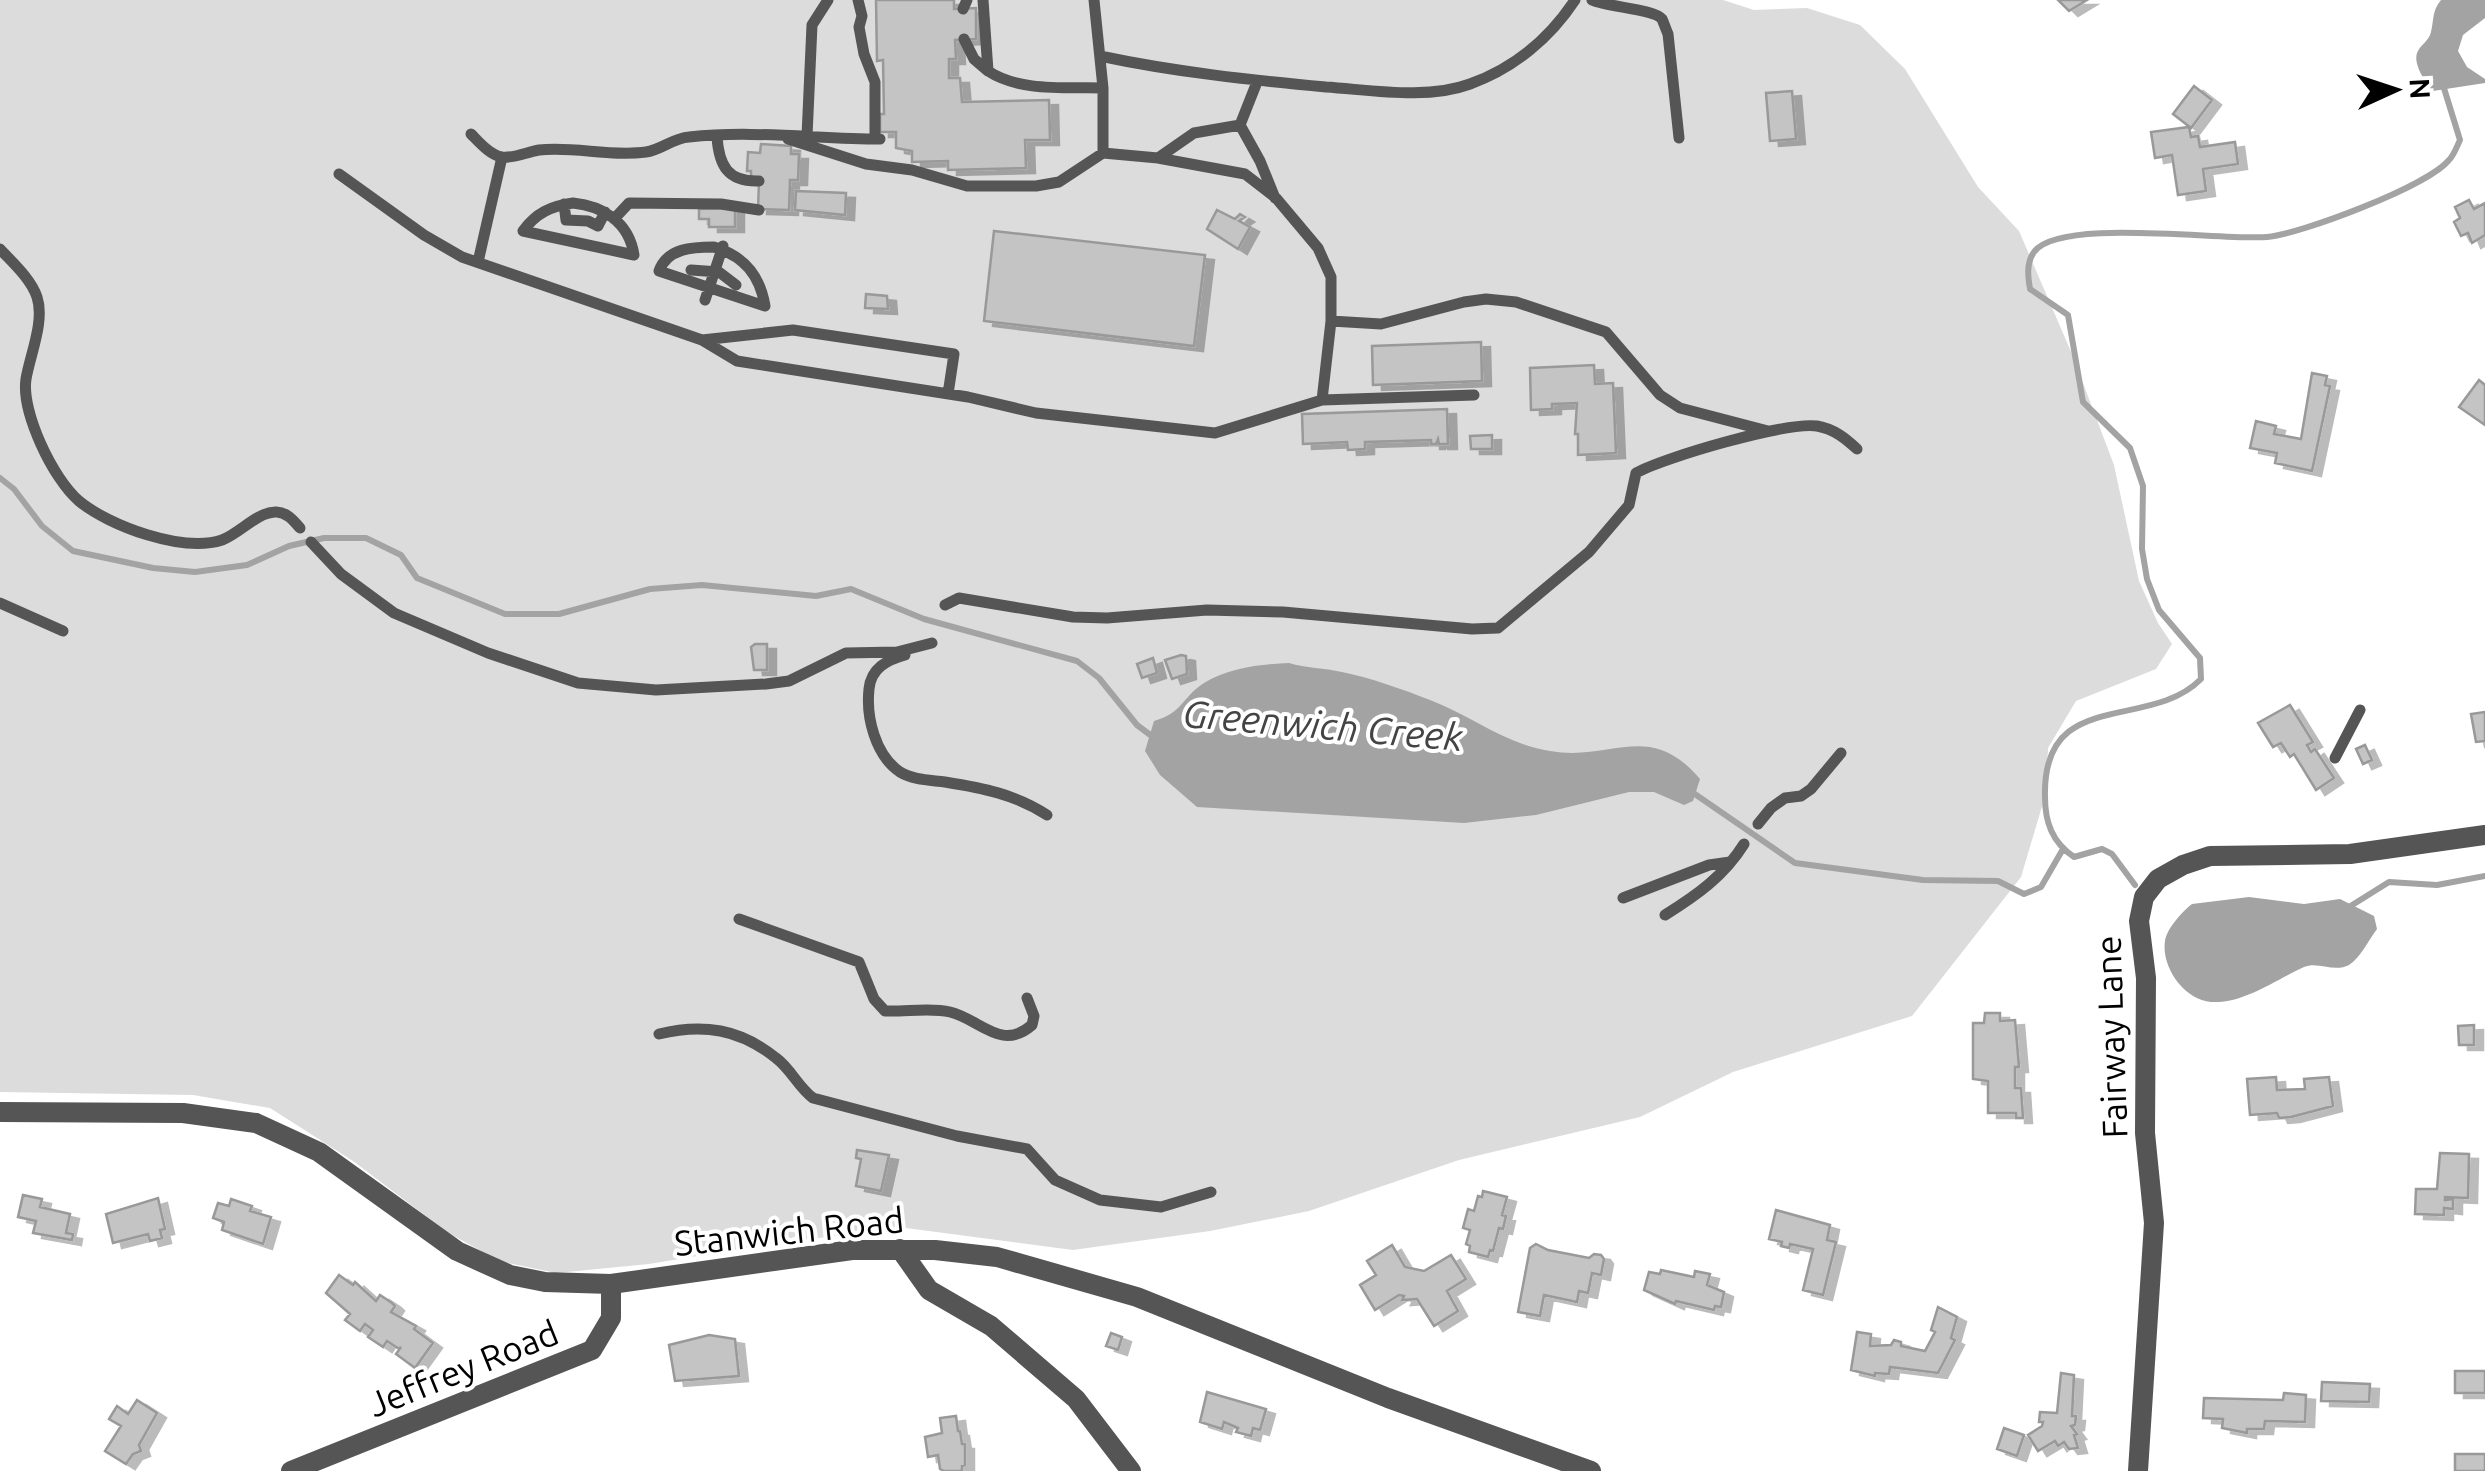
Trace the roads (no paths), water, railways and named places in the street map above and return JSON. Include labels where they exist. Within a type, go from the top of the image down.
[{"type":"street","name":"Fairway Lane","points":[[2138,1471],[2154,1223],[2145,1132],[2146,993],[2139,920],[2144,897],[2158,879],[2210,856],[2350,854],[2485,835]]},
{"type":"street","name":"Stanwich Road","points":[[0,1112],[183,1113],[256,1124],[318,1152],[435,1237],[484,1264],[544,1282],[612,1284],[817,1253],[900,1250],[977,1254],[1102,1284],[1388,1398],[1591,1471]]},
{"type":"street","points":[[900,1250],[929,1290],[991,1326],[1076,1399],[1130,1471]]},
{"type":"street","name":"Jeffrey Road","points":[[291,1471],[592,1350],[611,1318],[612,1284]]},
{"type":"lane","points":[[807,136],[811,33],[814,18],[828,0]]},
{"type":"lane","points":[[471,134],[502,157],[560,148],[611,154],[648,152],[684,137],[781,134],[878,139],[875,82],[864,54],[858,0]]},
{"type":"lane","points":[[983,0],[988,70]]},
{"type":"lane","points":[[1094,0],[1103,88],[1103,153]]},
{"type":"lane","points":[[1100,56],[1257,82],[1428,92],[1467,86],[1504,69],[1536,46],[1576,0]]},
{"type":"lane","points":[[1592,0],[1624,10],[1654,13],[1663,20],[1668,34],[1679,138]]},
{"type":"lane","points":[[964,39],[974,59],[1003,81],[1103,88]]},
{"type":"lane","points":[[1240,125],[1257,82]]},
{"type":"lane","points":[[1158,158],[1194,134],[1240,125]]},
{"type":"lane","points":[[1240,125],[1276,198]]},
{"type":"lane","points":[[781,134],[832,154],[967,186],[1059,182],[1103,153],[1158,158],[1246,174],[1276,198],[1318,248],[1331,277],[1331,321],[1322,400]]},
{"type":"lane","points":[[717,136],[730,174],[741,182],[759,181]]},
{"type":"lane","points":[[478,262],[502,157]]},
{"type":"lane","points":[[339,174],[424,235],[462,257],[702,340],[737,361],[948,394],[1036,413],[1215,433],[1322,400],[1474,395]]},
{"type":"lane","points":[[591,208],[632,240],[634,254],[579,247],[523,231],[537,215],[628,203],[721,204],[759,210]]},
{"type":"lane","points":[[591,208],[598,226],[566,220],[591,208]]},
{"type":"lane","points":[[579,247],[591,208]]},
{"type":"lane","points":[[697,246],[724,246],[745,262],[760,283],[765,306],[707,294],[659,270],[660,264],[672,254],[697,246]]},
{"type":"lane","points":[[707,294],[724,246]]},
{"type":"lane","points":[[0,249],[38,299],[39,316],[26,379],[25,405],[52,462],[80,502],[141,534],[187,544],[219,541],[254,520],[277,512],[286,514],[300,528]]},
{"type":"lane","points":[[691,270],[715,272],[736,285]]},
{"type":"lane","points":[[1331,321],[1381,324],[1464,302],[1516,302],[1606,332],[1660,395],[1680,408],[1772,432]]},
{"type":"lane","points":[[702,340],[793,330],[954,354],[948,394]]},
{"type":"lane","points":[[945,606],[959,598],[1073,617],[1226,611],[1498,628],[1578,562],[1615,524],[1629,505],[1636,474],[1672,457],[1772,432],[1815,426],[1834,430],[1857,449]]},
{"type":"lane","points":[[311,542],[341,574],[394,614],[488,653],[578,683],[656,690],[766,684],[789,681],[846,654],[897,652],[932,644],[876,668],[869,683],[872,724],[888,761],[910,776],[995,791],[1047,815]]},
{"type":"lane","points":[[0,603],[64,632]]},
{"type":"lane","points":[[2335,758],[2360,710]]},
{"type":"lane","points":[[1758,824],[1785,798],[1801,796],[1812,789],[1841,753]]},
{"type":"lane","points":[[1665,915],[1699,894],[1744,844]]},
{"type":"lane","points":[[1622,898],[1709,865],[1730,862]]},
{"type":"lane","points":[[738,919],[860,962],[874,999],[884,1011],[948,1011],[989,1033],[1016,1036],[1032,1026],[1034,1016],[1028,998]]},
{"type":"lane","points":[[659,1034],[685,1027],[723,1030],[779,1059],[802,1090],[813,1098],[957,1136],[1027,1149],[1055,1180],[1100,1200],[1161,1208],[1211,1192]]},
{"type":"water","points":[[2441,0],[2485,0],[2485,18],[2463,35],[2458,51],[2467,67],[2485,83],[2433,91],[2416,58],[2430,35],[2438,4]]},
{"type":"water","points":[[1289,663],[1353,674],[1397,688],[1445,706],[1503,736],[1550,751],[1646,747],[1664,751],[1700,779],[1693,801],[1684,805],[1654,792],[1629,792],[1536,815],[1464,823],[1197,807],[1160,775],[1145,751],[1154,721],[1177,709],[1213,678],[1245,668]]},
{"type":"water","points":[[2249,897],[2304,904],[2340,899],[2374,916],[2377,929],[2349,965],[2304,967],[2235,999],[2201,1000],[2184,989],[2171,971],[2165,951],[2169,931],[2192,904]]},
{"type":"waterway","points":[[2135,885],[2112,854],[2102,849],[2074,857],[2055,838],[2045,806],[2049,762],[2061,739],[2079,725],[2179,695],[2201,679],[2200,658],[2159,610],[2147,579],[2142,549],[2143,486],[2130,448],[2083,402],[2068,315],[2030,289],[2030,261],[2034,252],[2049,241],[2074,235],[2267,237],[2363,207],[2437,171],[2452,156],[2460,140],[2443,85]]},
{"type":"waterway","name":"Greenwich Creek","points":[[0,478],[14,489],[42,526],[73,551],[153,568],[195,572],[247,565],[289,546],[324,538],[366,538],[401,555],[417,578],[505,614],[559,614],[650,589],[702,585],[816,596],[851,589],[924,619],[1077,661],[1099,678],[1137,725],[1153,737]]},
{"type":"waterway","name":"Greenwich Creek","points":[[1689,790],[1795,863],[1923,880],[1998,881],[2024,894],[2041,887],[2063,849]]},
{"type":"waterway","name":"Greenwich Creek","points":[[2349,907],[2389,882],[2437,885],[2485,876]]}]
